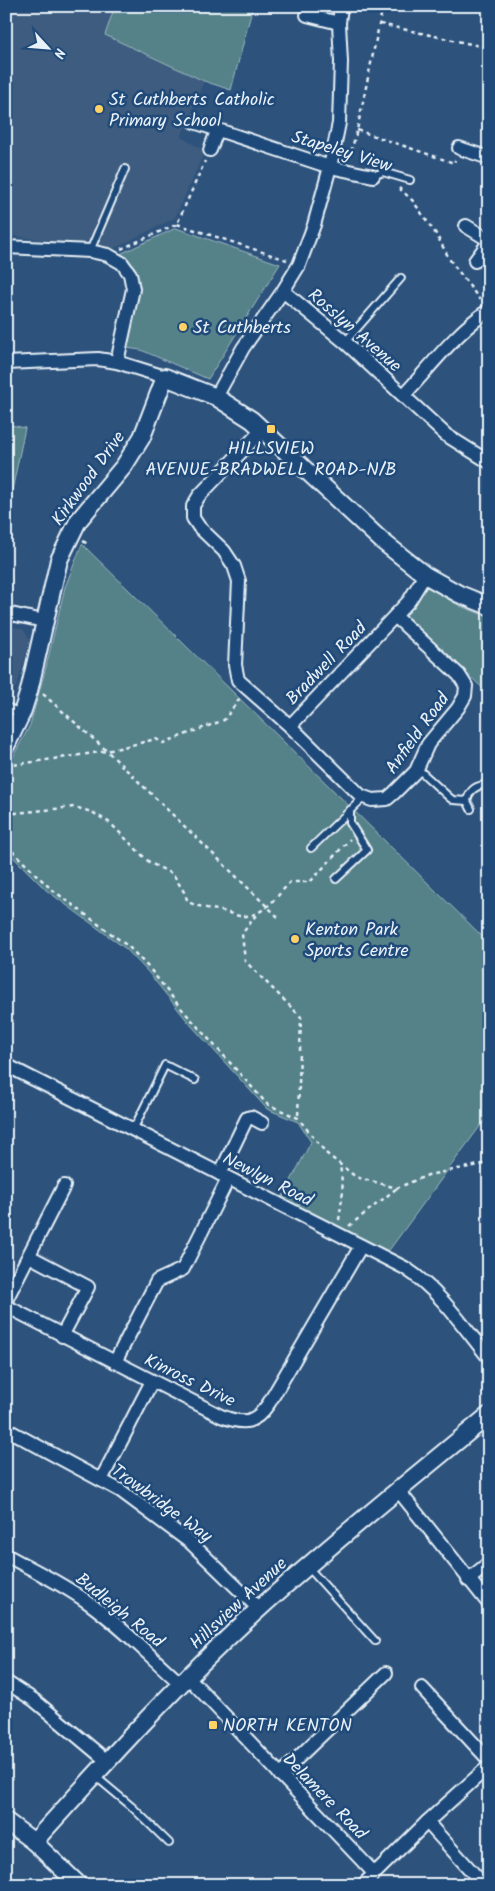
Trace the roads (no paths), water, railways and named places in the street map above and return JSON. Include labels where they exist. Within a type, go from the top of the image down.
[{"type":"street","points":[[216,397],[243,348],[283,291],[299,264],[314,225],[330,168],[339,123],[341,62],[339,23],[341,6]]},
{"type":"street","points":[[307,15],[339,23]]},
{"type":"street","name":"Stapeley View","points":[[194,122],[330,168],[373,176]]},
{"type":"street","points":[[210,150],[217,130]]},
{"type":"street","points":[[460,148],[489,158]]},
{"type":"street","points":[[466,226],[489,241],[475,261]]},
{"type":"street","points":[[6,247],[90,251],[108,255],[122,263],[130,274],[133,289],[117,362]]},
{"type":"street","name":"Rosslyn Avenue","points":[[283,291],[345,342],[446,435],[489,462]]},
{"type":"street","points":[[404,395],[485,306]]},
{"type":"street","points":[[6,363],[90,359],[117,362],[164,377],[216,397],[252,420],[382,541],[425,575],[459,594],[487,601]]},
{"type":"street","name":"Kirkwood Drive","points":[[6,746],[22,713],[29,691],[59,560],[71,533],[87,508],[124,466],[142,437],[164,377]]},
{"type":"street","name":"Bradwell Road","points":[[262,430],[199,496],[193,506],[193,518],[199,527],[224,551],[234,566],[239,581],[235,665],[238,680],[290,726],[409,601],[425,575]]},
{"type":"street","points":[[6,613],[44,621]]},
{"type":"street","name":"Anfield Road","points":[[364,797],[372,800],[387,798],[394,794],[417,768],[428,744],[458,708],[465,696],[466,686],[459,676],[395,616]]},
{"type":"street","points":[[290,726],[364,797]]},
{"type":"street","points":[[6,1080],[9,1066]]},
{"type":"street","name":"Newlyn Road","points":[[9,1066],[405,1268],[423,1279],[489,1358]]},
{"type":"street","points":[[115,1362],[156,1281],[183,1269],[247,1118],[251,1117],[262,1122]]},
{"type":"street","points":[[6,1300],[64,1186]]},
{"type":"street","name":"Kinross Drive","points":[[6,1306],[62,1336],[236,1422],[250,1421],[261,1414],[361,1246]]},
{"type":"street","points":[[29,1256],[88,1287],[62,1336]]},
{"type":"street","points":[[101,1480],[152,1381]]},
{"type":"street","name":"Hillsview Avenue","points":[[34,1842],[143,1721],[259,1609],[307,1566],[489,1415]]},
{"type":"street","name":"Trowbridge Way","points":[[6,1429],[121,1491],[191,1543],[259,1609]]},
{"type":"street","points":[[398,1490],[489,1604]]},
{"type":"street","name":"Budleigh Road","points":[[6,1555],[58,1582],[86,1601],[185,1680]]},
{"type":"street","points":[[468,1580],[489,1563]]},
{"type":"street","points":[[280,1775],[386,1673]]},
{"type":"street","name":"Delamere Road","points":[[185,1680],[374,1873]]},
{"type":"street","points":[[6,1682],[34,1700],[107,1761]]},
{"type":"street","points":[[422,1688],[489,1760]]},
{"type":"street","points":[[363,1885],[427,1822],[489,1766]]},
{"type":"street","points":[[6,1821],[34,1842],[76,1884]]},
{"type":"street","points":[[427,1822],[484,1885]]},
{"type":"lane","points":[[90,251],[125,169]]},
{"type":"lane","points":[[373,176],[383,172],[410,180]]},
{"type":"lane","points":[[345,342],[401,278]]},
{"type":"lane","points":[[6,708],[22,713]]},
{"type":"lane","points":[[417,768],[453,800],[467,801]]},
{"type":"lane","points":[[471,809],[467,801],[468,795],[474,788],[480,785],[489,786]]},
{"type":"lane","points":[[311,848],[364,797]]},
{"type":"lane","points":[[336,878],[367,850],[350,823],[350,810]]},
{"type":"lane","points":[[133,1130],[165,1065],[195,1080]]},
{"type":"lane","points":[[307,1566],[375,1641]]},
{"type":"lane","points":[[94,1775],[131,1806],[168,1842]]},
{"type":"place","name":"St Cuthberts Catholic Primary School","points":[[99,109]]},
{"type":"place","name":"St Cuthberts","points":[[183,327]]},
{"type":"place","name":"HILLSVIEW AVENUE-BRADWELL ROAD-N/B","points":[[271,429]]},
{"type":"place","name":"Kenton Park Sports Centre","points":[[295,939]]},
{"type":"place","name":"NORTH KENTON","points":[[213,1725]]}]
